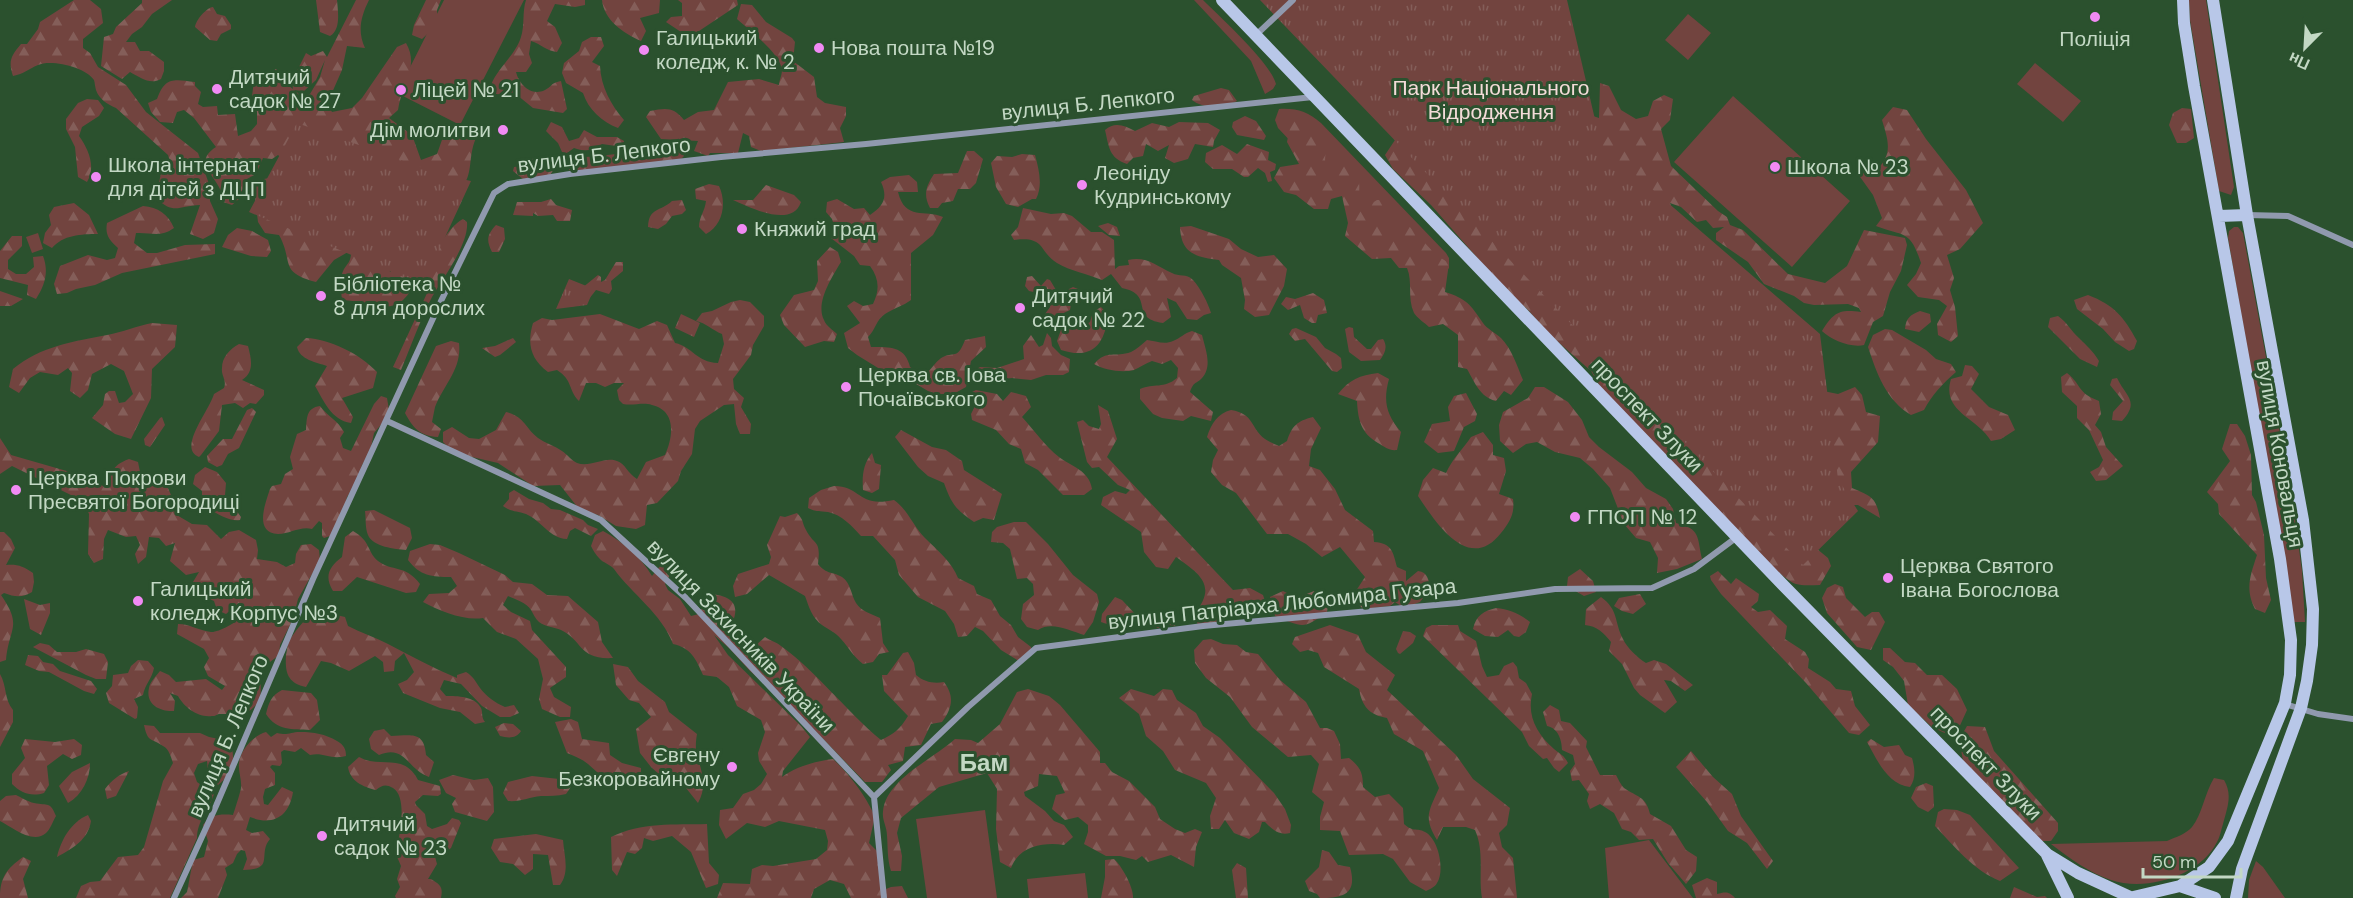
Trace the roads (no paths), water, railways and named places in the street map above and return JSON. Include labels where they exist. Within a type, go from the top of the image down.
[{"type":"main road","name":"проспект Злуки","points":[[1222,0],[1737,537],[2047,854],[2078,873],[2129,898]]},
{"type":"main road","name":"вулиця Коновальця","points":[[2180,886],[2209,867],[2220,855],[2228,841],[2285,704],[2290,675],[2291,640],[2280,560],[2250,405],[2219,216],[2194,86],[2184,23],[2183,0]]},
{"type":"main road","name":"вулиця Коновальця","points":[[2213,0],[2247,215],[2303,520],[2313,609],[2312,645],[2301,708],[2242,869],[2236,898]]},
{"type":"main road","points":[[2219,216],[2247,215]]},
{"type":"main road","points":[[2291,640],[2312,645]]},
{"type":"main road","points":[[2253,784],[2271,792]]},
{"type":"main road","name":"проспект Злуки","points":[[2047,854],[2067,898]]},
{"type":"main road","points":[[2129,898],[2180,886],[2215,898]]},
{"type":"street","points":[[1256,35],[1293,0]]},
{"type":"street","name":"вулиця Б. Лепкого","points":[[174,898],[313,579],[494,193],[508,184],[722,157],[1313,97]]},
{"type":"street","points":[[2247,215],[2288,216],[2353,245]]},
{"type":"street","name":"вулиця Захисників України","points":[[387,421],[601,520],[686,598],[874,797]]},
{"type":"street","name":"вулиця Патріарха Любомира Гузара","points":[[874,797],[968,707],[1036,648],[1203,626],[1458,603],[1555,589],[1621,586],[1652,588],[1694,569],[1737,537]]},
{"type":"street","points":[[2285,704],[2335,717],[2353,719]]},
{"type":"street","points":[[874,797],[884,898]]},
{"type":"place","name":"Поліція","points":[[2095,17]]},
{"type":"place","name":"Нова пошта №19","points":[[819,48]]},
{"type":"place","name":"Галицький коледж, к. № 2","points":[[644,50]]},
{"type":"place","name":"Дитячий садок № 27","points":[[217,89]]},
{"type":"place","name":"Ліцей № 21","points":[[401,90]]},
{"type":"place","name":"Дім молитви","points":[[503,130]]},
{"type":"place","name":"Школа № 23","points":[[1775,167]]},
{"type":"place","name":"Школа інтернат для дітей з ДЦП","points":[[96,177]]},
{"type":"place","name":"Леоніду Кудринському","points":[[1082,185]]},
{"type":"place","name":"Княжий град","points":[[742,229]]},
{"type":"place","name":"Бібліотека № 8 для дорослих","points":[[321,296]]},
{"type":"place","name":"Дитячий садок № 22","points":[[1020,308]]},
{"type":"place","name":"Церква св. Іова Почаївського","points":[[846,387]]},
{"type":"place","name":"Церква Покрови Пресвятої Богородиці","points":[[16,490]]},
{"type":"place","name":"ГПОП № 12","points":[[1575,517]]},
{"type":"place","name":"Церква Святого Івана Богослова","points":[[1888,578]]},
{"type":"place","name":"Галицький коледж, Корпус №3","points":[[138,601]]},
{"type":"place","name":"Євгену Безкоровайному","points":[[732,767]]},
{"type":"place","name":"Дитячий садок № 23","points":[[322,836]]},
{"type":"district","name":"Бам","points":[[984,762]]},
{"type":"park label","name":"Парк Національного Відродження","points":[[1491,100]]}]
